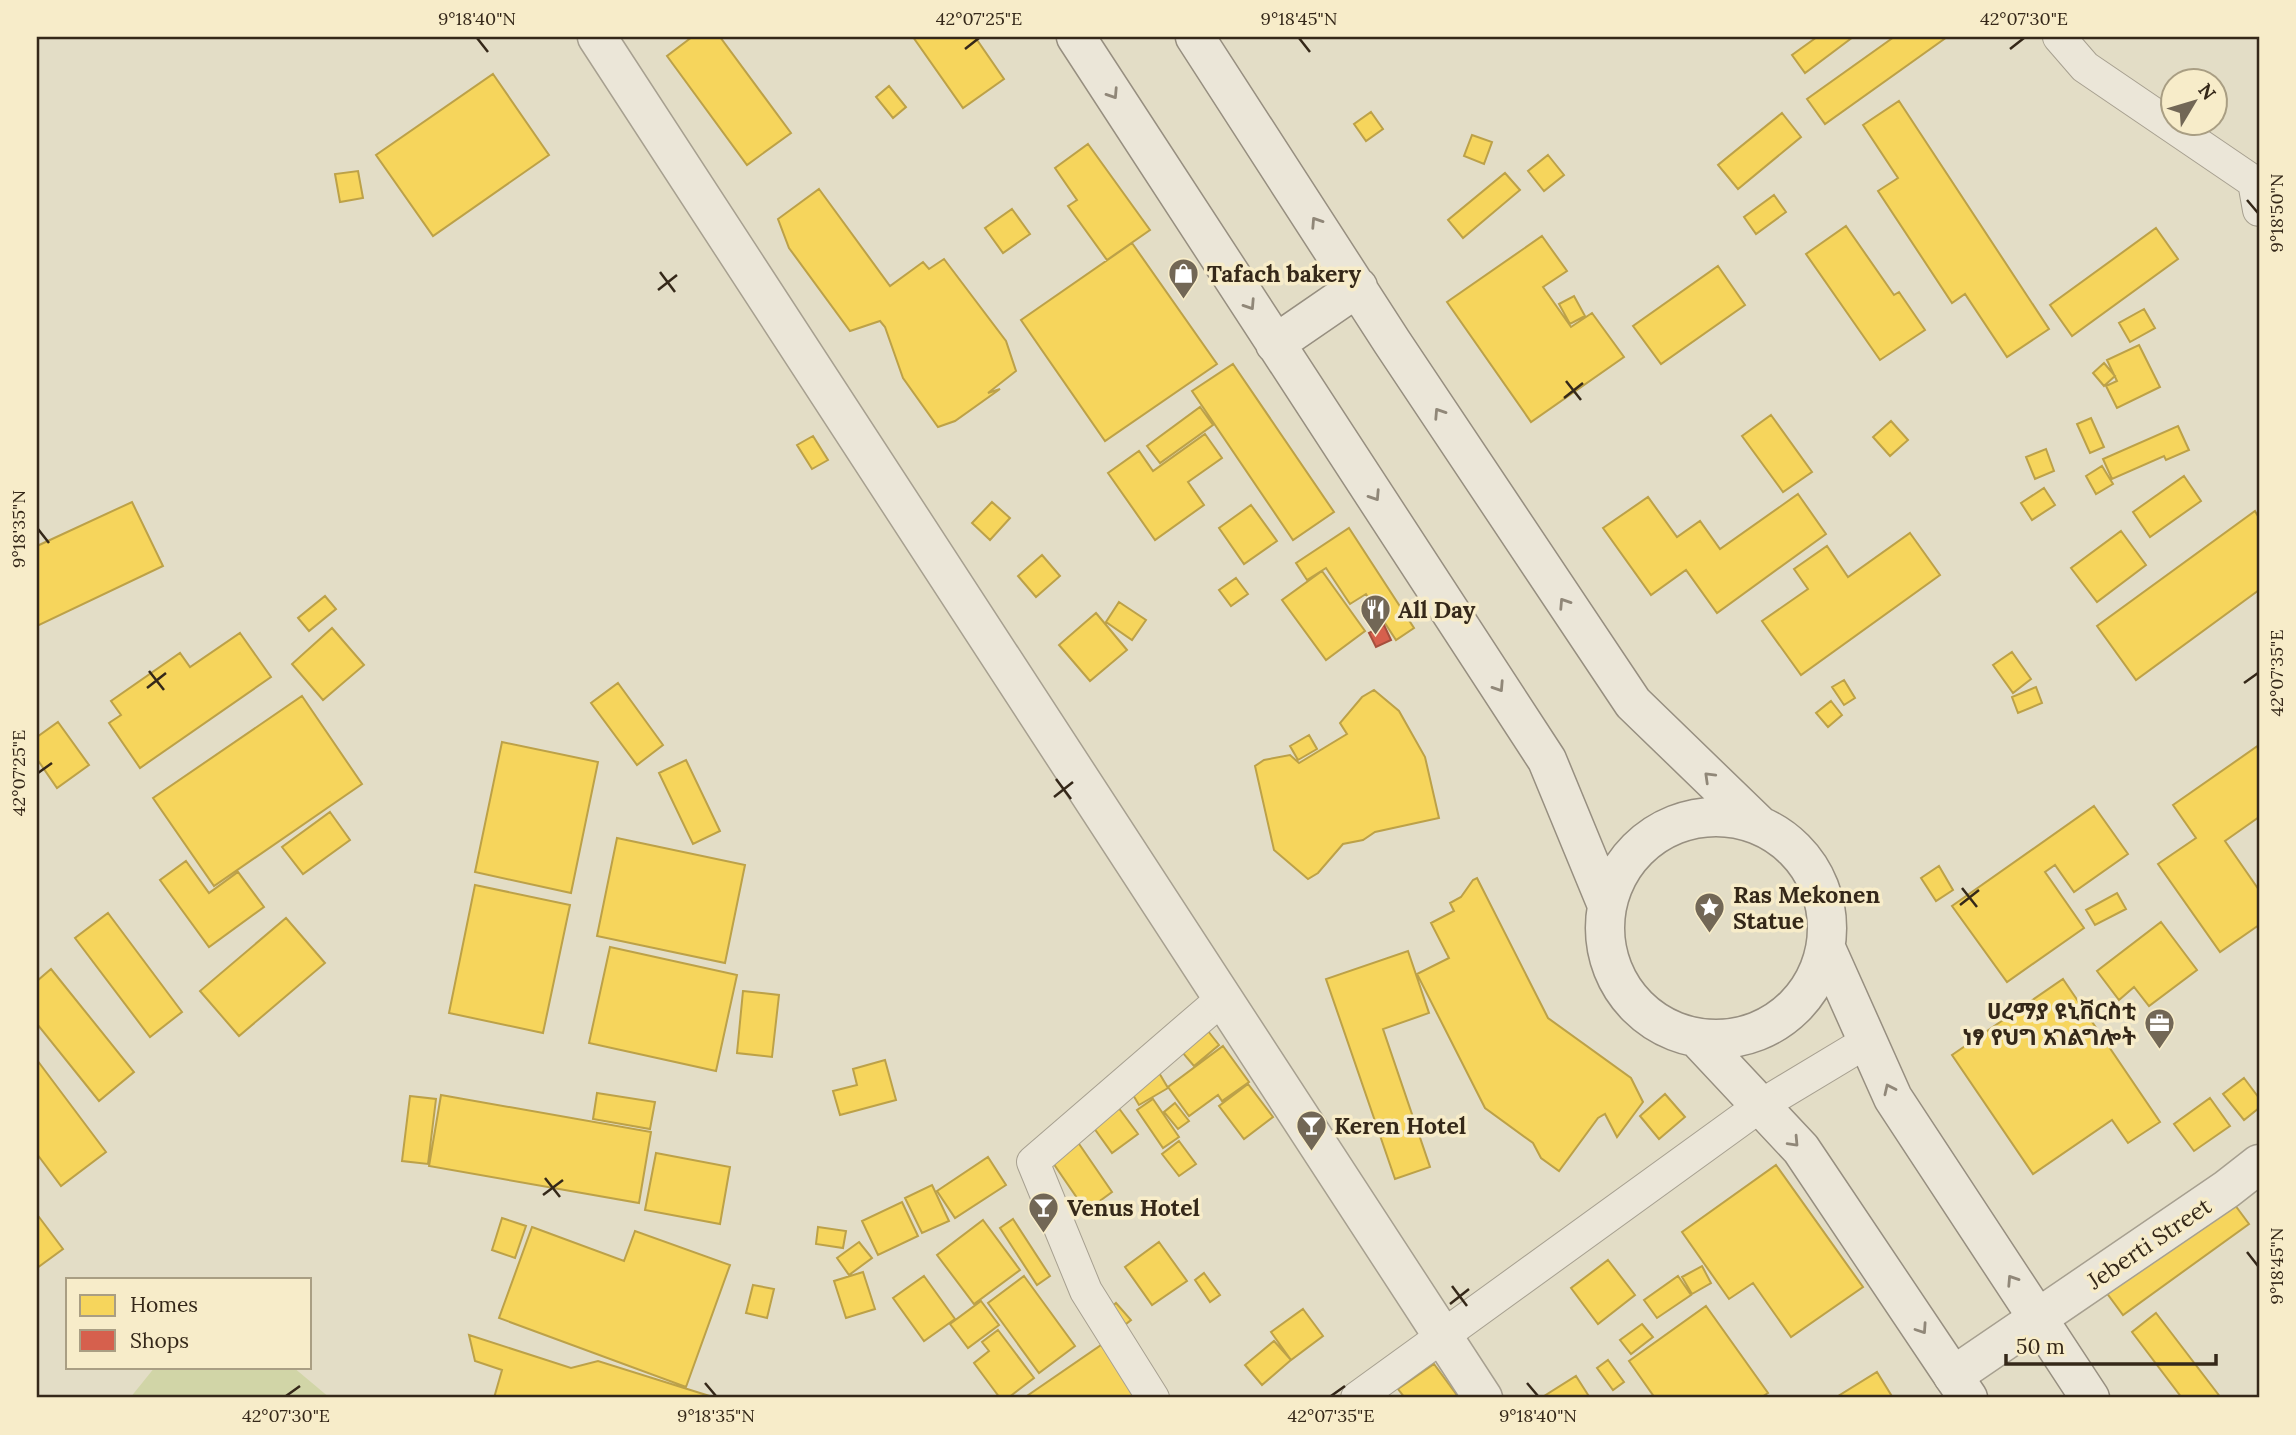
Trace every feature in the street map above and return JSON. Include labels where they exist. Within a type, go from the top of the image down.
[{"type":"main road","points":[[597,37],[1483,1398]]},
{"type":"main road","points":[[1076,37],[1547,760],[1606,903]]},
{"type":"main road","points":[[1195,37],[1528,548],[1633,703],[1758,824],[1791,845],[1815,876],[1827,912],[1826,948],[1815,981],[1794,1009],[1765,1030],[1732,1039],[1697,1038],[1663,1027],[1635,1005],[1615,976],[1605,942],[1606,903],[1622,867],[1647,839],[1682,821],[1720,816],[1758,824]]},
{"type":"main road","points":[[1275,344],[1358,287]]},
{"type":"main road","points":[[1826,948],[1893,1098],[2090,1398]]},
{"type":"main road","points":[[1697,1038],[1801,1149],[1961,1387]]},
{"type":"main road","name":"Jeberti Street","points":[[1961,1387],[2038,1319],[2259,1164]]},
{"type":"street","points":[[2059,37],[2085,67],[2254,182],[2259,210]]},
{"type":"street","points":[[1153,1398],[1086,1291],[1034,1161],[1222,999]]},
{"type":"street","points":[[1357,1398],[1760,1106],[1868,1041]]},
{"type":"green space","points":[[154,1368],[294,1368],[330,1398],[130,1398]]},
{"type":"building: Homes","points":[[692,37],[720,37],[791,133],[747,165],[667,56]]},
{"type":"building: Homes","points":[[913,37],[975,37],[1004,79],[963,108]]},
{"type":"building: Homes","points":[[1817,37],[1853,37],[1805,73],[1792,55]]},
{"type":"building: Homes","points":[[1894,37],[1947,37],[1825,124],[1807,99]]},
{"type":"building: Homes","points":[[493,74],[549,155],[433,236],[376,155]]},
{"type":"building: Homes","points":[[889,86],[906,107],[893,118],[876,97]]},
{"type":"building: Homes","points":[[1899,101],[2049,329],[2007,357],[1965,294],[1952,303],[1878,191],[1898,178],[1863,125]]},
{"type":"building: Homes","points":[[1371,112],[1383,129],[1366,141],[1354,124]]},
{"type":"building: Homes","points":[[1782,113],[1801,137],[1738,189],[1718,165]]},
{"type":"building: Homes","points":[[1472,135],[1492,142],[1484,164],[1464,156]]},
{"type":"building: Homes","points":[[1088,144],[1150,230],[1107,260],[1068,206],[1077,200],[1055,168]]},
{"type":"building: Homes","points":[[1548,155],[1564,175],[1544,191],[1528,171]]},
{"type":"building: Homes","points":[[358,171],[363,198],[340,202],[335,174]]},
{"type":"building: Homes","points":[[1505,173],[1520,190],[1463,238],[1448,220]]},
{"type":"building: Homes","points":[[819,189],[890,286],[923,262],[929,269],[944,259],[1006,341],[1016,371],[988,393],[1000,389],[955,421],[938,427],[903,378],[885,327],[880,321],[850,331],[789,248],[778,219]]},
{"type":"building: Homes","points":[[1774,195],[1786,212],[1756,234],[1744,217]]},
{"type":"building: Homes","points":[[1012,209],[1030,234],[1003,253],[985,228]]},
{"type":"building: Homes","points":[[1846,226],[1894,295],[1899,292],[1925,330],[1880,360],[1806,254]]},
{"type":"building: Homes","points":[[2156,228],[2178,259],[2072,336],[2050,305]]},
{"type":"building: Homes","points":[[1542,236],[1567,271],[1543,287],[1571,327],[1592,313],[1624,357],[1531,422],[1447,302]]},
{"type":"building: Homes","points":[[1132,243],[1217,364],[1105,441],[1021,320]]},
{"type":"building: Homes","points":[[1718,266],[1745,305],[1661,364],[1633,326]]},
{"type":"building: Homes","points":[[1574,296],[1585,316],[1570,324],[1559,304]]},
{"type":"building: Homes","points":[[2144,309],[2155,328],[2130,342],[2119,323]]},
{"type":"building: Homes","points":[[2139,345],[2160,387],[2117,408],[2106,386],[2117,381],[2107,360]]},
{"type":"building: Homes","points":[[2104,363],[2115,376],[2104,386],[2093,373]]},
{"type":"building: Homes","points":[[1233,364],[1334,512],[1293,540],[1192,391]]},
{"type":"building: Homes","points":[[1200,407],[1213,425],[1160,463],[1147,446]]},
{"type":"building: Homes","points":[[1771,415],[1812,472],[1783,492],[1742,436]]},
{"type":"building: Homes","points":[[2091,418],[2104,447],[2090,453],[2077,424]]},
{"type":"building: Homes","points":[[1891,421],[1908,440],[1890,456],[1873,437]]},
{"type":"building: Homes","points":[[2178,426],[2189,450],[2166,460],[2164,456],[2112,479],[2103,459]]},
{"type":"building: Homes","points":[[1205,434],[1222,458],[1188,482],[1204,505],[1155,540],[1108,473],[1139,451],[1153,471]]},
{"type":"building: Homes","points":[[813,436],[828,460],[812,469],[797,445]]},
{"type":"building: Homes","points":[[2046,449],[2054,471],[2035,479],[2026,457]]},
{"type":"building: Homes","points":[[2102,466],[2113,484],[2096,494],[2086,476]]},
{"type":"building: Homes","points":[[2184,476],[2201,501],[2150,537],[2133,512]]},
{"type":"building: Homes","points":[[2044,488],[2055,505],[2032,520],[2021,503]]},
{"type":"building: Homes","points":[[1798,494],[1826,534],[1717,613],[1686,570],[1651,595],[1603,528],[1648,497],[1677,537],[1700,521],[1720,549]]},
{"type":"building: Homes","points":[[132,502],[163,566],[37,626],[37,546]]},
{"type":"building: Homes","points":[[992,502],[1010,518],[990,540],[972,523]]},
{"type":"building: Homes","points":[[1251,505],[1277,541],[1244,564],[1219,528]]},
{"type":"building: Homes","points":[[2255,511],[2259,518],[2259,590],[2136,680],[2097,626]]},
{"type":"building: Homes","points":[[1349,528],[1414,628],[1396,640],[1366,594],[1350,604],[1326,568],[1307,580],[1296,563]]},
{"type":"building: Homes","points":[[2121,531],[2146,565],[2097,602],[2071,568]]},
{"type":"building: Homes","points":[[1910,533],[1940,575],[1801,675],[1762,621],[1808,589],[1794,569],[1827,546],[1848,577]]},
{"type":"building: Homes","points":[[1042,555],[1060,576],[1036,597],[1018,576]]},
{"type":"building: Homes","points":[[1322,571],[1365,631],[1326,660],[1282,600]]},
{"type":"building: Homes","points":[[1236,578],[1248,594],[1231,606],[1219,590]]},
{"type":"building: Homes","points":[[325,596],[336,609],[309,631],[298,618]]},
{"type":"building: Homes","points":[[1119,602],[1146,620],[1132,640],[1106,622]]},
{"type":"building: Homes","points":[[1096,613],[1127,650],[1090,681],[1059,645]]},
{"type":"building: Homes","points":[[332,628],[364,665],[323,700],[292,664]]},
{"type":"building: Homes","points":[[240,633],[271,677],[140,768],[109,723],[121,715],[111,701],[180,653],[190,667]]},
{"type":"building: Homes","points":[[2012,652],[2031,679],[2013,693],[1993,665]]},
{"type":"building: Homes","points":[[1844,680],[1855,698],[1844,705],[1832,687]]},
{"type":"building: Homes","points":[[618,683],[663,745],[637,765],[591,703]]},
{"type":"building: Homes","points":[[2036,687],[2042,703],[2018,713],[2012,697]]},
{"type":"building: Homes","points":[[1374,690],[1399,711],[1425,757],[1439,818],[1375,832],[1363,840],[1343,844],[1318,873],[1308,879],[1274,850],[1255,766],[1264,760],[1290,755],[1299,763],[1347,734],[1340,723],[1362,697]]},
{"type":"building: Homes","points":[[302,696],[362,784],[214,886],[153,798]]},
{"type":"building: Homes","points":[[1831,701],[1842,715],[1828,727],[1816,713]]},
{"type":"building: Homes","points":[[58,722],[89,765],[57,788],[37,759],[37,737]]},
{"type":"building: Homes","points":[[1309,735],[1317,749],[1298,760],[1290,746]]},
{"type":"building: Homes","points":[[502,742],[598,762],[571,893],[475,872]]},
{"type":"building: Homes","points":[[2259,745],[2259,817],[2225,841],[2259,890],[2259,925],[2220,952],[2158,864],[2196,838],[2173,805]]},
{"type":"building: Homes","points":[[686,760],[720,831],[693,844],[659,773]]},
{"type":"building: Homes","points":[[2094,806],[2128,854],[2074,892],[2055,865],[2045,872],[2084,928],[2007,982],[1952,906]]},
{"type":"building: Homes","points":[[330,812],[350,840],[303,874],[282,847]]},
{"type":"building: Homes","points":[[617,838],[745,865],[725,963],[597,936]]},
{"type":"building: Homes","points":[[186,861],[209,893],[238,872],[264,907],[209,947],[160,880]]},
{"type":"building: Homes","points":[[1939,866],[1953,890],[1936,901],[1921,878]]},
{"type":"building: Homes","points":[[1477,878],[1548,1018],[1631,1078],[1643,1102],[1617,1137],[1605,1114],[1598,1118],[1559,1171],[1541,1158],[1533,1143],[1485,1108],[1417,974],[1449,958],[1431,923],[1454,911],[1450,903],[1461,897]]},
{"type":"building: Homes","points":[[475,885],[570,905],[543,1033],[449,1013]]},
{"type":"building: Homes","points":[[2117,893],[2126,909],[2095,925],[2086,910]]},
{"type":"building: Homes","points":[[108,913],[182,1012],[150,1037],[75,938]]},
{"type":"building: Homes","points":[[286,918],[325,963],[239,1036],[200,991]]},
{"type":"building: Homes","points":[[2161,922],[2197,970],[2149,1006],[2134,987],[2119,1000],[2097,971]]},
{"type":"building: Homes","points":[[610,947],[737,975],[716,1071],[589,1043]]},
{"type":"building: Homes","points":[[1408,951],[1429,1013],[1383,1029],[1430,1167],[1395,1179],[1326,979]]},
{"type":"building: Homes","points":[[51,969],[134,1072],[99,1101],[37,1024],[37,981]]},
{"type":"building: Homes","points":[[2063,979],[2160,1122],[2128,1143],[2112,1120],[2033,1174],[1952,1055]]},
{"type":"building: Homes","points":[[743,991],[779,995],[772,1057],[737,1053]]},
{"type":"building: Homes","points":[[1208,1031],[1219,1045],[1194,1066],[1182,1052]]},
{"type":"building: Homes","points":[[1223,1046],[1249,1082],[1222,1101],[1218,1095],[1189,1116],[1168,1087]]},
{"type":"building: Homes","points":[[37,1060],[106,1152],[61,1186],[37,1154]]},
{"type":"building: Homes","points":[[885,1060],[896,1100],[840,1115],[833,1091],[857,1085],[853,1069]]},
{"type":"building: Homes","points":[[1155,1066],[1168,1088],[1139,1105],[1126,1083]]},
{"type":"building: Homes","points":[[2244,1078],[2259,1098],[2259,1108],[2244,1120],[2223,1094]]},
{"type":"building: Homes","points":[[1248,1084],[1273,1117],[1244,1139],[1219,1106]]},
{"type":"building: Homes","points":[[597,1093],[655,1102],[650,1129],[593,1119]]},
{"type":"building: Homes","points":[[1665,1094],[1685,1117],[1659,1139],[1640,1116]]},
{"type":"building: Homes","points":[[441,1095],[651,1132],[639,1203],[429,1166]]},
{"type":"building: Homes","points":[[410,1096],[436,1099],[428,1164],[402,1161]]},
{"type":"building: Homes","points":[[2210,1098],[2230,1126],[2194,1151],[2174,1124]]},
{"type":"building: Homes","points":[[1112,1099],[1138,1134],[1112,1153],[1086,1117]]},
{"type":"building: Homes","points":[[1153,1099],[1179,1137],[1163,1148],[1137,1110]]},
{"type":"building: Homes","points":[[1175,1103],[1189,1121],[1178,1129],[1164,1112]]},
{"type":"building: Homes","points":[[1075,1138],[1112,1192],[1086,1211],[1049,1157]]},
{"type":"building: Homes","points":[[1179,1141],[1196,1164],[1179,1176],[1162,1154]]},
{"type":"building: Homes","points":[[656,1153],[730,1167],[720,1224],[645,1210]]},
{"type":"building: Homes","points":[[988,1157],[1006,1185],[955,1218],[937,1191]]},
{"type":"building: Homes","points":[[1776,1165],[1863,1287],[1791,1337],[1753,1283],[1729,1299],[1682,1232]]},
{"type":"building: Homes","points":[[932,1185],[949,1221],[922,1233],[905,1198]]},
{"type":"building: Homes","points":[[2232,1201],[2249,1224],[2123,1315],[2106,1292]]},
{"type":"building: Homes","points":[[902,1202],[918,1236],[878,1255],[862,1221]]},
{"type":"building: Homes","points":[[39,1217],[63,1249],[37,1268],[37,1218]]},
{"type":"building: Homes","points":[[502,1218],[526,1226],[515,1258],[492,1250]]},
{"type":"building: Homes","points":[[1013,1219],[1050,1276],[1037,1285],[1000,1228]]},
{"type":"building: Homes","points":[[983,1220],[1020,1270],[974,1304],[937,1255]]},
{"type":"building: Homes","points":[[532,1227],[624,1261],[635,1231],[730,1265],[686,1387],[499,1318]]},
{"type":"building: Homes","points":[[818,1227],[846,1231],[843,1248],[816,1244]]},
{"type":"building: Homes","points":[[859,1242],[872,1258],[849,1275],[837,1258]]},
{"type":"building: Homes","points":[[1159,1242],[1187,1281],[1152,1305],[1125,1267]]},
{"type":"building: Homes","points":[[1608,1260],[1635,1295],[1598,1324],[1571,1288]]},
{"type":"building: Homes","points":[[1702,1266],[1711,1283],[1692,1294],[1682,1277]]},
{"type":"building: Homes","points":[[863,1272],[875,1309],[846,1318],[834,1281]]},
{"type":"building: Homes","points":[[1204,1273],[1220,1295],[1210,1302],[1195,1280]]},
{"type":"building: Homes","points":[[924,1276],[955,1319],[924,1341],[893,1298]]},
{"type":"building: Homes","points":[[1024,1276],[1075,1346],[1039,1373],[988,1303]]},
{"type":"building: Homes","points":[[1678,1276],[1691,1295],[1657,1318],[1644,1300]]},
{"type":"building: Homes","points":[[753,1285],[774,1289],[767,1318],[746,1313]]},
{"type":"building: Homes","points":[[981,1301],[999,1325],[968,1348],[950,1324]]},
{"type":"building: Homes","points":[[1116,1303],[1131,1320],[1121,1328],[1107,1311]]},
{"type":"building: Homes","points":[[1706,1306],[1768,1393],[1760,1398],[1655,1398],[1629,1361]]},
{"type":"building: Homes","points":[[1303,1309],[1323,1336],[1291,1360],[1271,1332]]},
{"type":"building: Homes","points":[[2156,1313],[2221,1398],[2182,1398],[2132,1332]]},
{"type":"building: Homes","points":[[1642,1324],[1653,1337],[1631,1354],[1620,1340]]},
{"type":"building: Homes","points":[[998,1330],[1034,1378],[1008,1398],[1000,1398],[974,1363],[989,1351],[982,1342]]},
{"type":"building: Homes","points":[[469,1335],[571,1368],[598,1361],[716,1398],[494,1398],[502,1370],[475,1361]]},
{"type":"building: Homes","points":[[1107,1341],[1146,1398],[1024,1398]]},
{"type":"building: Homes","points":[[1274,1341],[1291,1360],[1262,1385],[1245,1365]]},
{"type":"building: Homes","points":[[1608,1360],[1624,1382],[1613,1390],[1597,1368]]},
{"type":"building: Homes","points":[[1434,1364],[1459,1398],[1405,1398],[1398,1389]]},
{"type":"building: Homes","points":[[1877,1372],[1893,1398],[1835,1398]]},
{"type":"building: Homes","points":[[1576,1376],[1590,1398],[1541,1398]]},
{"type":"building: Shops","points":[[1384,625],[1391,640],[1376,647],[1369,633]]},
{"type":"place","name":"Tafach bakery","points":[[1184,300]]},
{"type":"place","name":"All Day","points":[[1375,636]]},
{"type":"place","name":"Ras Mekonen Statue","points":[[1710,934]]},
{"type":"place","name":"ሀረማያ ዩኒቨርስቲ ነፃ የህግ አገልግሎት","points":[[2159,1050]]},
{"type":"place","name":"Keren Hotel","points":[[1311,1152]]},
{"type":"place","name":"Venus Hotel","points":[[1044,1234]]}]
